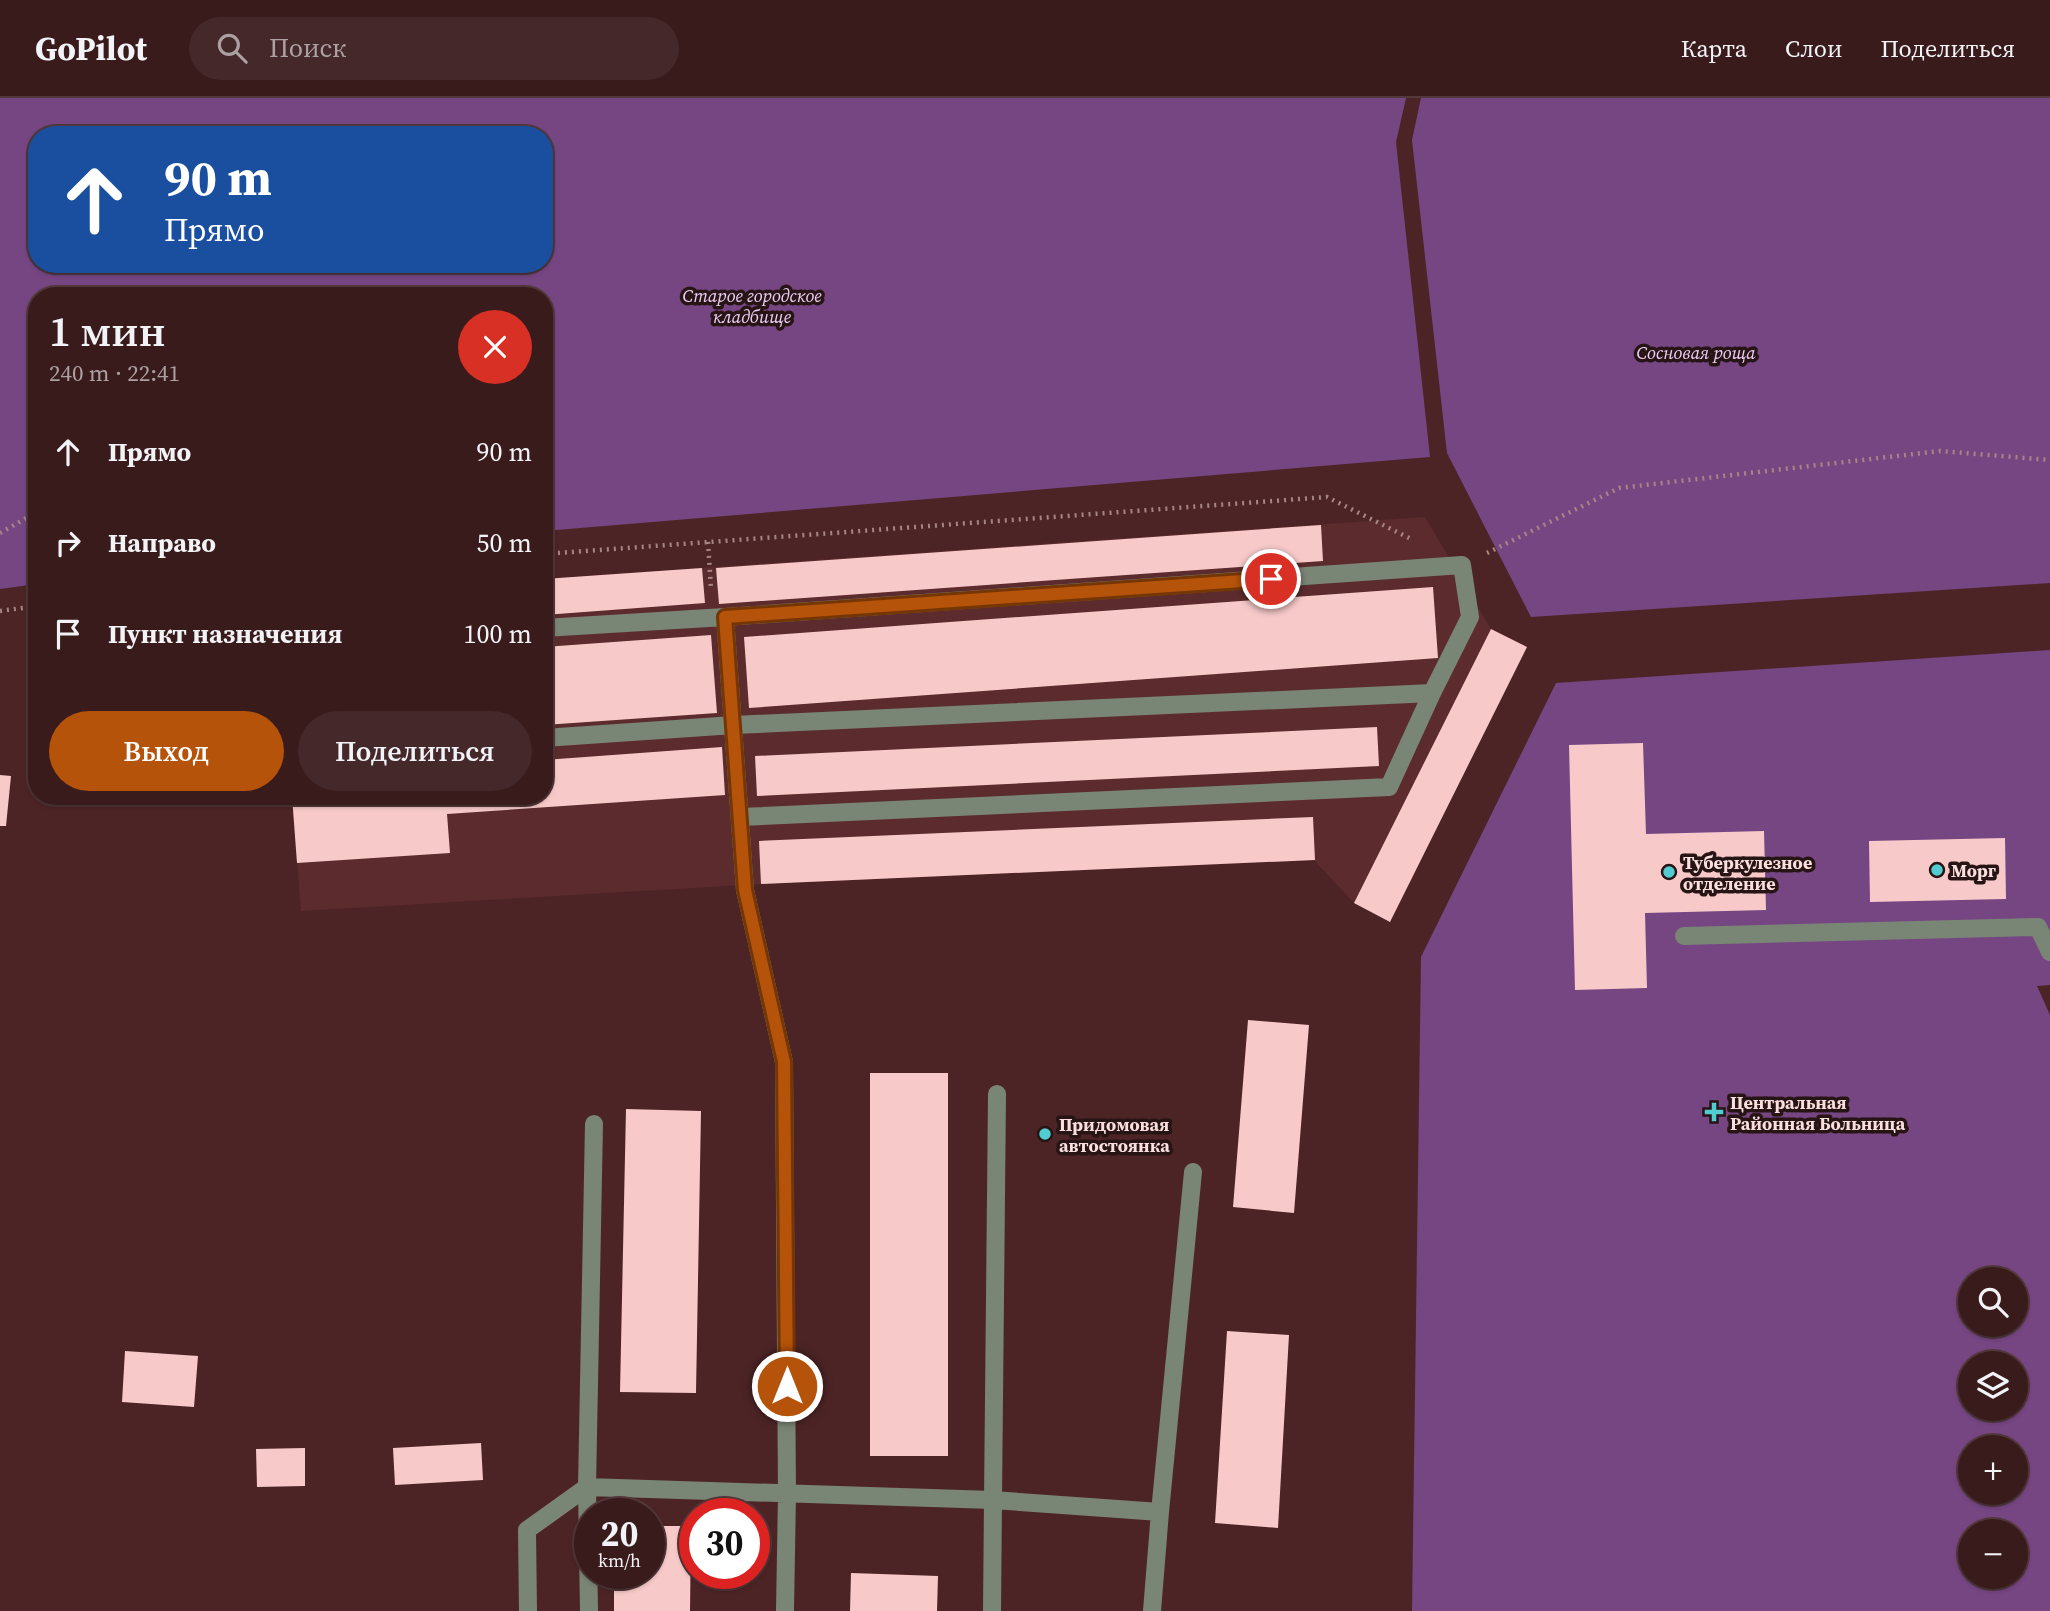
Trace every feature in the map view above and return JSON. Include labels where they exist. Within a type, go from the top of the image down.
[{"type":"street","points":[[553,627],[1462,565],[1470,617],[1388,787],[740,817]]},
{"type":"street","points":[[719,618],[734,725],[745,890],[784,1062],[787,1494],[785,1611]]},
{"type":"street","points":[[553,737],[734,725],[1432,693]]},
{"type":"street","points":[[1684,936],[2038,927],[2050,952]]},
{"type":"street","points":[[992,1611],[997,1094]]},
{"type":"street","points":[[589,1611],[587,1487],[594,1124]]},
{"type":"street","points":[[1153,1611],[1160,1511],[1193,1172]]},
{"type":"street","points":[[528,1611],[527,1530],[587,1487],[993,1500],[1160,1511]]},
{"type":"path","points":[[1462,565],[1619,488],[1940,451],[2050,460]]},
{"type":"path","points":[[553,553],[1327,498],[1413,541]]},
{"type":"path","points":[[0,533],[28,517]]},
{"type":"path","points":[[708,542],[719,618]]},
{"type":"path","points":[[0,611],[28,607]]},
{"type":"shaded area","points":[[1425,517],[1491,629],[1527,647],[1390,922],[1354,903],[1314,860],[761,884],[301,911],[293,805],[553,805],[553,578]]},
{"type":"green space","name":"Старое городское кладбище","points":[[0,98],[1406,98],[1396,142],[1430,457],[553,530],[553,287],[28,287],[28,585],[0,589]]},
{"type":"green space","name":"Сосновая роща","points":[[1421,98],[2050,98],[2050,583],[1531,617],[1447,453],[1412,140]]},
{"type":"green space","name":"Центральная Районная Больница","points":[[2050,650],[2050,985],[2037,986],[2050,1015],[2050,1611],[1412,1611],[1421,957],[1556,683]]},
{"type":"building","points":[[1321,525],[1323,561],[719,604],[716,568]]},
{"type":"building","points":[[702,568],[705,603],[553,614],[553,578]]},
{"type":"building","points":[[1433,587],[1438,658],[749,708],[744,637]]},
{"type":"building","points":[[1491,629],[1527,647],[1390,922],[1354,903]]},
{"type":"building","points":[[711,635],[717,713],[553,724],[553,646]]},
{"type":"building","points":[[1377,727],[1379,766],[757,796],[755,756]]},
{"type":"building","name":"Туберкулезное отделение","points":[[1643,743],[1646,834],[1764,831],[1766,910],[1645,913],[1647,988],[1575,990],[1569,745]]},
{"type":"building","points":[[722,747],[725,795],[447,814],[450,853],[297,863],[293,805],[553,805],[553,759]]},
{"type":"building","points":[[0,775],[11,776],[6,826],[0,826]]},
{"type":"building","points":[[1313,817],[1315,860],[761,884],[759,841]]},
{"type":"building","name":"Морг","points":[[2005,838],[2006,899],[1870,902],[1869,841]]},
{"type":"building","points":[[1248,1020],[1309,1025],[1294,1213],[1233,1207]]},
{"type":"building","points":[[870,1073],[948,1073],[948,1456],[870,1456]]},
{"type":"building","points":[[626,1109],[701,1111],[696,1393],[620,1392]]},
{"type":"building","points":[[1227,1331],[1289,1335],[1278,1528],[1215,1523]]},
{"type":"building","points":[[125,1351],[198,1356],[194,1407],[122,1402]]},
{"type":"building","points":[[481,1443],[483,1480],[395,1485],[393,1448]]},
{"type":"building","points":[[305,1448],[305,1486],[257,1487],[256,1449]]},
{"type":"building","points":[[665,1526],[679,1526],[679,1589],[690,1589],[690,1611],[614,1611],[614,1589],[665,1589]]},
{"type":"building","points":[[851,1573],[938,1576],[937,1611],[850,1611]]},
{"type":"place","name":"Морг","points":[[1937,870]]},
{"type":"place","name":"Туберкулезное отделение","points":[[1669,872]]},
{"type":"place","name":"Центральная Районная Больница","points":[[1714,1112]]},
{"type":"place","name":"Придомовая автостоянка","points":[[1045,1134]]},
{"type":"route","points":[[787,1386],[784,1062],[745,890],[725,617],[1271,579]]}]
